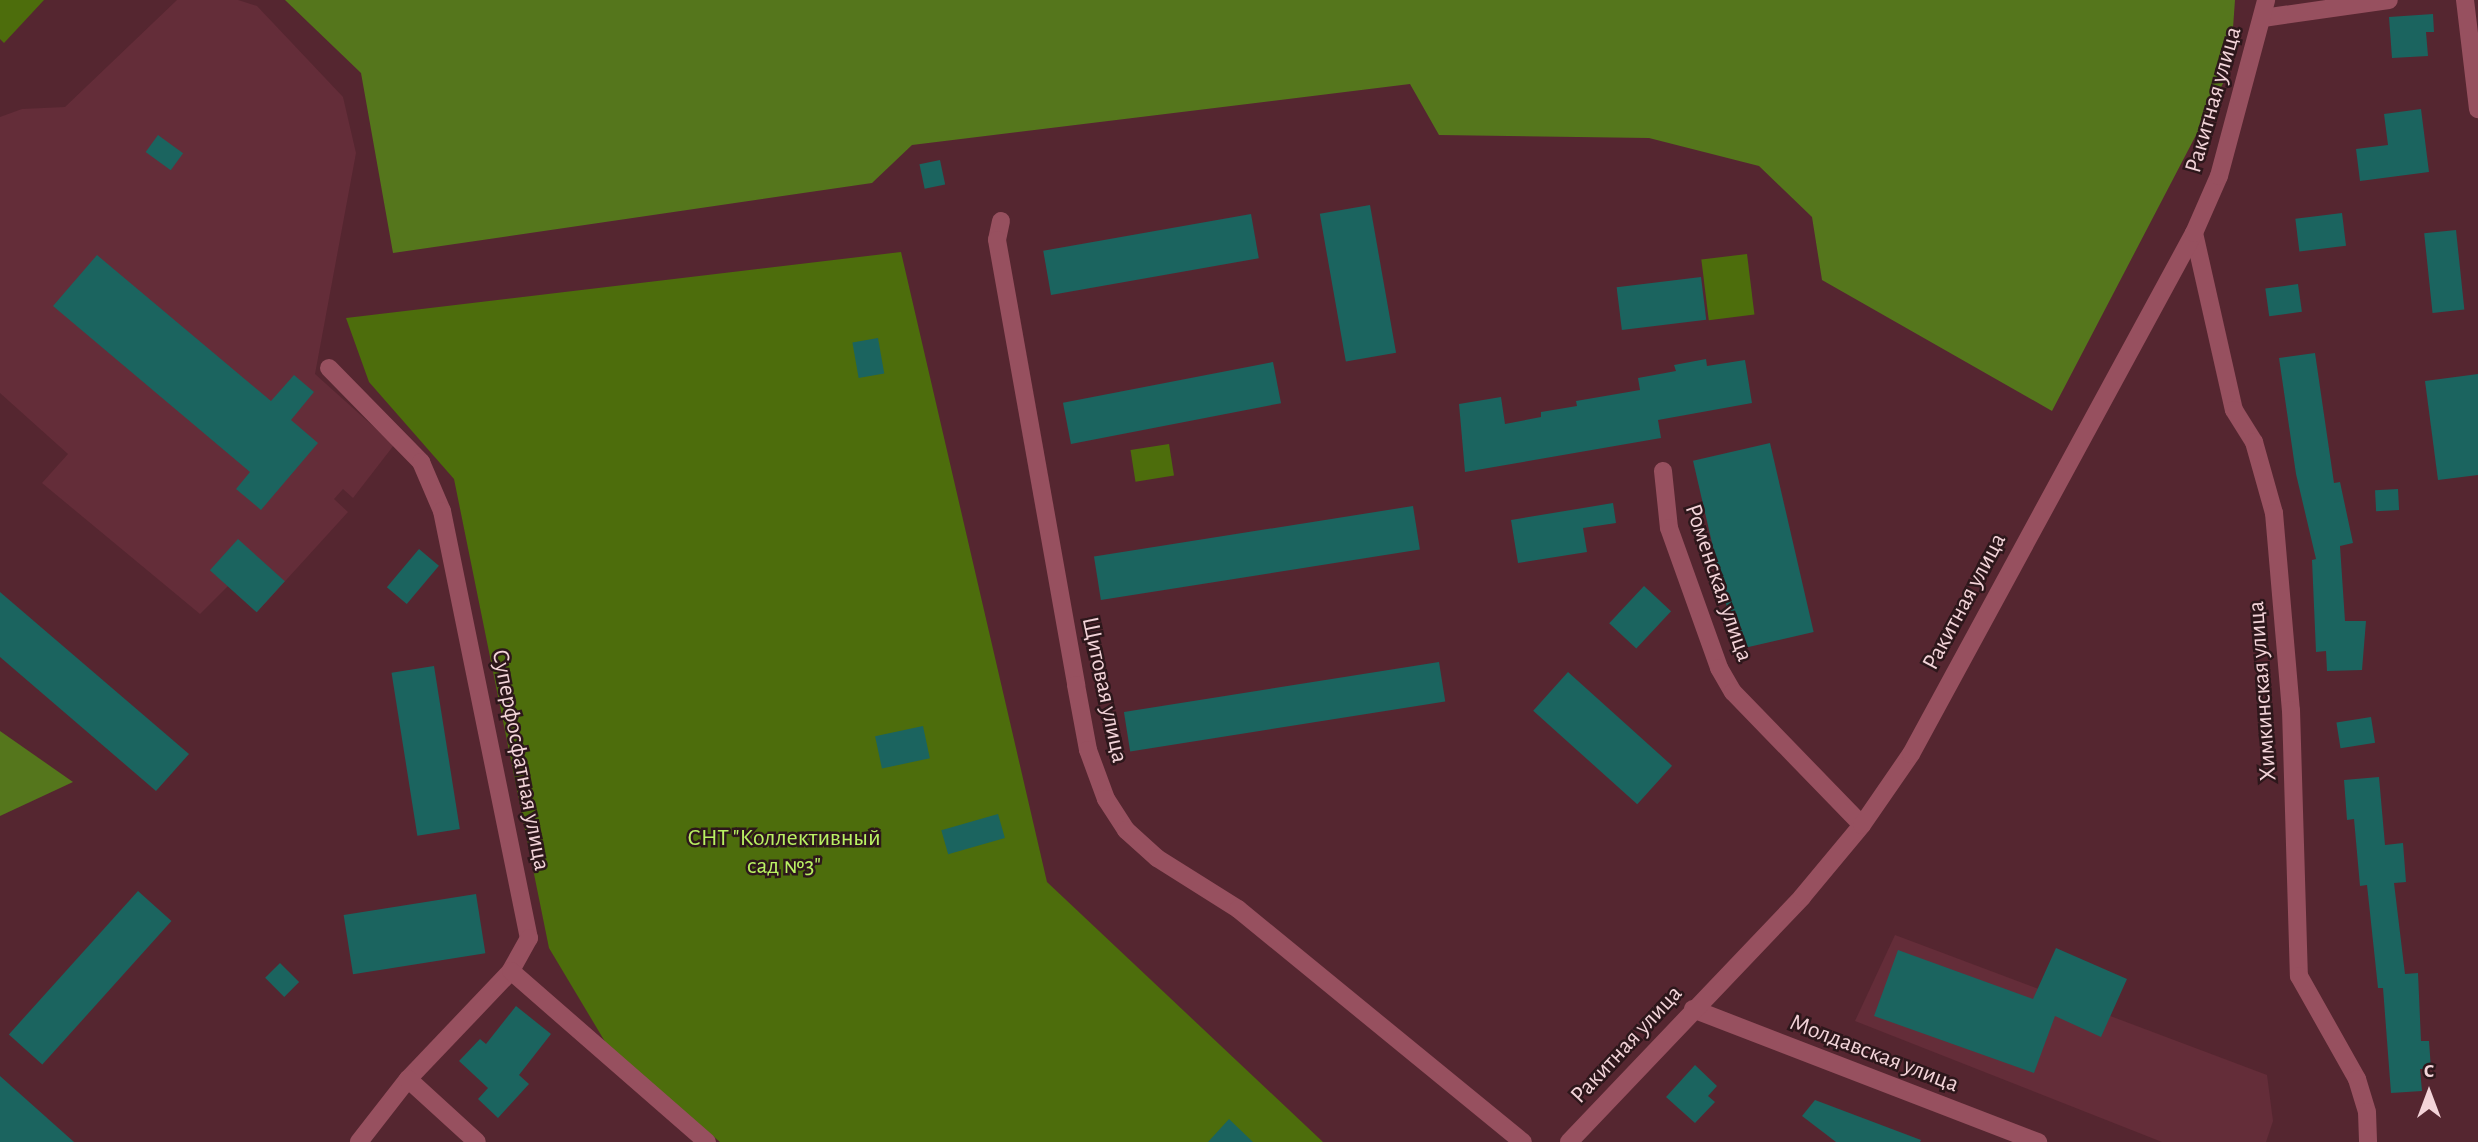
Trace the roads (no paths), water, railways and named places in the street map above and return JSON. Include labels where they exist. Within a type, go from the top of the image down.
[{"type":"street","points":[[2265,9],[2389,0]]},
{"type":"street","points":[[2465,0],[2478,109]]},
{"type":"street","name":"Ракитная улица","points":[[1569,1142],[1802,897],[1862,825],[1911,754],[2194,233],[2219,176],[2265,9]]},
{"type":"street","name":"Щитовая улица","points":[[1001,221],[997,240],[1076,685],[1088,750],[1106,799],[1126,831],[1157,858],[1238,909],[1522,1142]]},
{"type":"street","name":"Химкинская улица","points":[[2194,233],[2234,410],[2254,442],[2274,513],[2291,710],[2299,976],[2357,1079],[2367,1112],[2368,1142]]},
{"type":"street","name":"Суперфосфатная улица","points":[[330,368],[421,462],[442,511],[527,919],[524,954],[408,1079],[359,1142]]},
{"type":"street","name":"Роменская улица","points":[[1663,471],[1669,528],[1719,668],[1733,692],[1862,825]]},
{"type":"street","points":[[511,971],[707,1142]]},
{"type":"street","name":"Молдавская улица","points":[[1693,1009],[1999,1136],[2038,1142]]},
{"type":"street","points":[[408,1079],[477,1142]]},
{"type":"park label","name":"СНТ \"Коллективный сад №3\"","points":[[784,853]]}]
